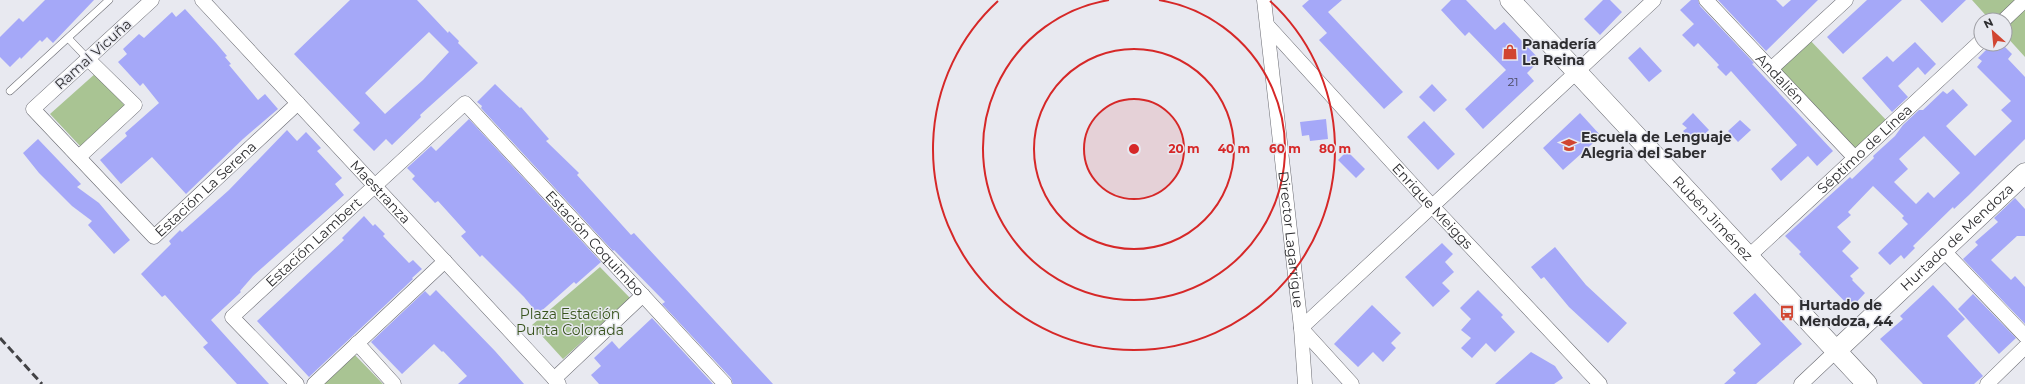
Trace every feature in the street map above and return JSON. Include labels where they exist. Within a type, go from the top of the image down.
[{"type":"main road","name":"Rubén Jiménez","points":[[1510,0],[1867,384]]},
{"type":"main road","name":"Hurtado de Mendoza","points":[[1836,351],[2025,173]]},
{"type":"street","name":"Ramal Vicuña","points":[[33,109],[152,0]]},
{"type":"street","name":"Maestranza","points":[[202,0],[557,382]]},
{"type":"street","name":"Director Lagarrigue","points":[[1264,0],[1301,328],[1305,384]]},
{"type":"street","points":[[1352,384],[1301,328],[1654,0]]},
{"type":"street","name":"Andalién","points":[[1706,0],[1772,68],[1855,158]]},
{"type":"street","points":[[1772,68],[1846,0]]},
{"type":"street","points":[[2012,12],[2025,0]]},
{"type":"street","name":"Enrique Meiggs","points":[[1268,26],[1432,206],[1600,384]]},
{"type":"street","name":"Séptimo de Línea","points":[[1748,257],[1973,48]]},
{"type":"street","points":[[79,157],[135,105],[88,59]]},
{"type":"street","name":"Estación La Serena","points":[[33,109],[154,237],[298,103]]},
{"type":"street","name":"Estación Lambert","points":[[297,384],[232,317],[465,103]]},
{"type":"street","name":"Estación Coquimbo","points":[[465,103],[725,384]]},
{"type":"street","points":[[1943,250],[2025,336]]},
{"type":"street","points":[[314,384],[445,261]]},
{"type":"street","points":[[557,382],[643,295]]},
{"type":"street","points":[[357,343],[394,384]]},
{"type":"street","points":[[1987,384],[2025,348]]},
{"type":"street","name":"Hurtado de Mendoza","points":[[1801,384],[1836,351]]},
{"type":"lane","points":[[10,91],[109,0]]},
{"type":"lane","points":[[68,38],[88,59]]},
{"type":"green space","points":[[1972,0],[2025,0],[2025,57],[2013,44],[2013,12],[1983,12]]},
{"type":"green space","points":[[1808,38],[1887,121],[1851,156],[1773,71]]},
{"type":"green space","points":[[96,73],[126,107],[81,147],[50,114]]},
{"type":"green space","name":"Plaza Estación Punta Colorada","points":[[600,267],[630,298],[563,359],[532,325]]},
{"type":"green space","points":[[354,354],[383,384],[323,384]]},
{"type":"building","points":[[45,0],[94,0],[53,43],[47,37],[42,42],[40,40],[21,59],[20,57],[10,67],[0,57],[0,37],[19,18],[23,22]]},
{"type":"building","points":[[350,0],[417,0],[448,33],[449,31],[459,41],[458,43],[478,63],[420,115],[421,117],[392,145],[386,139],[374,151],[353,130],[360,123],[294,54]],"holes":[[[429,32],[449,52],[423,80],[385,114],[365,93]]]},
{"type":"building","points":[[1309,0],[1342,0],[1328,12],[1403,92],[1384,109],[1319,40],[1327,33],[1302,6]]},
{"type":"building","points":[[1451,0],[1466,0],[1495,30],[1504,22],[1540,60],[1527,73],[1534,81],[1483,129],[1465,109],[1506,70],[1469,32],[1465,36],[1441,10]]},
{"type":"building","points":[[1603,0],[1610,0],[1622,12],[1600,35],[1584,19]]},
{"type":"building","points":[[1691,0],[1698,0],[1700,6],[1754,63],[1752,64],[1833,151],[1817,166],[1808,156],[1781,181],[1771,169],[1797,145],[1731,71],[1726,76],[1717,67],[1719,65],[1698,43],[1694,47],[1682,35],[1694,24],[1680,10]]},
{"type":"building","points":[[1718,0],[1776,0],[1783,7],[1791,0],[1818,0],[1766,51]]},
{"type":"building","points":[[1867,0],[1902,0],[1843,54],[1827,37]]},
{"type":"building","points":[[1920,0],[1966,0],[1942,23]]},
{"type":"building","points":[[185,9],[227,56],[225,57],[231,64],[229,65],[258,100],[265,94],[278,109],[243,139],[186,194],[152,157],[121,184],[100,160],[127,136],[125,133],[159,103],[143,83],[140,86],[118,62],[127,54],[123,49],[139,34],[144,38],[172,12],[176,17]]},
{"type":"building","points":[[1915,42],[1936,64],[1925,75],[1918,67],[1898,86],[1908,97],[1892,112],[1862,78],[1887,56],[1893,62]]},
{"type":"building","points":[[1640,47],[1662,71],[1649,82],[1628,58]]},
{"type":"building","points":[[1984,52],[2010,52],[2012,54],[2008,59],[2025,77],[2025,139],[1969,195],[1954,209],[1953,207],[1913,246],[1915,248],[1904,259],[1901,255],[1890,265],[1878,253],[1908,224],[1902,218],[1904,216],[1873,186],[1848,212],[1851,215],[1837,227],[1851,242],[1842,251],[1859,268],[1850,276],[1865,293],[1851,308],[1799,254],[1801,252],[1785,236],[1850,177],[1852,179],[1874,158],[1873,156],[1895,136],[1903,125],[1919,110],[1923,110],[1943,91],[1947,94],[1953,89],[1968,105],[1946,126],[1975,156],[2012,121],[2001,110],[2011,101],[1977,67],[1982,61],[1978,58]],"holes":[[[1924,136],[1960,173],[1934,198],[1928,192],[1916,204],[1894,182],[1908,169],[1899,159]]]},
{"type":"building","points":[[495,84],[520,108],[521,107],[549,139],[546,141],[579,173],[577,175],[631,235],[634,233],[773,384],[733,384],[731,378],[662,304],[665,302],[614,250],[613,251],[481,108],[482,106],[477,102]]},
{"type":"building","points":[[1432,84],[1447,100],[1434,112],[1419,97]]},
{"type":"building","name":"Escuela de Lenguaje Alegria del Saber","points":[[1580,113],[1601,136],[1563,170],[1543,148]]},
{"type":"building","points":[[1693,113],[1709,130],[1695,143],[1683,131],[1687,128],[1682,124]]},
{"type":"building","points":[[469,119],[601,262],[576,284],[574,282],[538,314],[524,297],[482,255],[480,257],[461,236],[466,232],[438,201],[435,203],[412,179],[415,176],[407,168],[431,146],[436,151]]},
{"type":"building","points":[[1326,119],[1328,139],[1310,141],[1309,135],[1302,136],[1300,122]]},
{"type":"building","points":[[1740,120],[1751,130],[1738,142],[1728,131]]},
{"type":"building","points":[[1424,121],[1455,154],[1438,170],[1407,137]]},
{"type":"building","points":[[287,130],[297,141],[306,132],[321,148],[317,151],[342,178],[335,184],[344,195],[253,276],[240,291],[241,292],[211,320],[269,384],[237,384],[203,347],[208,343],[165,295],[162,297],[141,274],[171,244],[169,241],[180,230],[182,232],[229,190]]},
{"type":"building","points":[[38,139],[81,184],[77,187],[99,203],[130,240],[114,254],[88,225],[92,221],[72,206],[39,173],[23,153]]},
{"type":"building","points":[[1347,151],[1365,169],[1356,178],[1338,160]]},
{"type":"building","points":[[2015,198],[2025,209],[2025,236],[2017,236],[1991,260],[2011,280],[2015,276],[2025,287],[2025,324],[1963,259],[1978,245],[1975,242],[1998,222],[1994,218]]},
{"type":"building","points":[[364,216],[373,226],[375,224],[385,234],[383,236],[409,263],[413,260],[422,269],[309,377],[257,321],[344,240],[342,238]]},
{"type":"building","points":[[1442,243],[1453,254],[1445,262],[1454,272],[1442,283],[1450,291],[1433,307],[1405,277]]},
{"type":"building","points":[[1555,247],[1586,285],[1627,323],[1608,343],[1569,307],[1544,277],[1541,279],[1531,267]]},
{"type":"building","points":[[1933,285],[1965,319],[1947,336],[1983,376],[1974,384],[1923,384],[1880,339],[1903,319],[1900,316]]},
{"type":"building","points":[[436,290],[495,351],[524,384],[458,384],[467,376],[443,351],[442,352],[434,344],[402,374],[371,342],[425,291],[430,296]]},
{"type":"building","points":[[1478,290],[1503,315],[1501,317],[1515,332],[1495,352],[1486,343],[1472,358],[1461,348],[1471,338],[1461,330],[1471,319],[1460,308]]},
{"type":"building","points":[[1755,293],[1802,344],[1756,384],[1724,384],[1736,373],[1733,370],[1761,344],[1733,313]]},
{"type":"building","points":[[1973,294],[2016,338],[1999,354],[1958,309]]},
{"type":"building","points":[[1372,305],[1401,333],[1391,343],[1396,348],[1383,362],[1373,352],[1358,367],[1334,344]]},
{"type":"building","points":[[652,318],[713,384],[599,384],[591,375],[601,366],[594,358],[612,341],[619,349]]},
{"type":"building","points":[[1531,352],[1555,366],[1563,378],[1554,384],[1495,384]]},
{"type":"railway","points":[[0,338],[42,384]]},
{"type":"place","name":"Panadería La Reina","points":[[1510,52]]},
{"type":"place","name":"Escuela de Lenguaje Alegria del Saber","points":[[1569,145]]},
{"type":"place","name":"Hurtado de Mendoza, 44","points":[[1787,313]]}]
